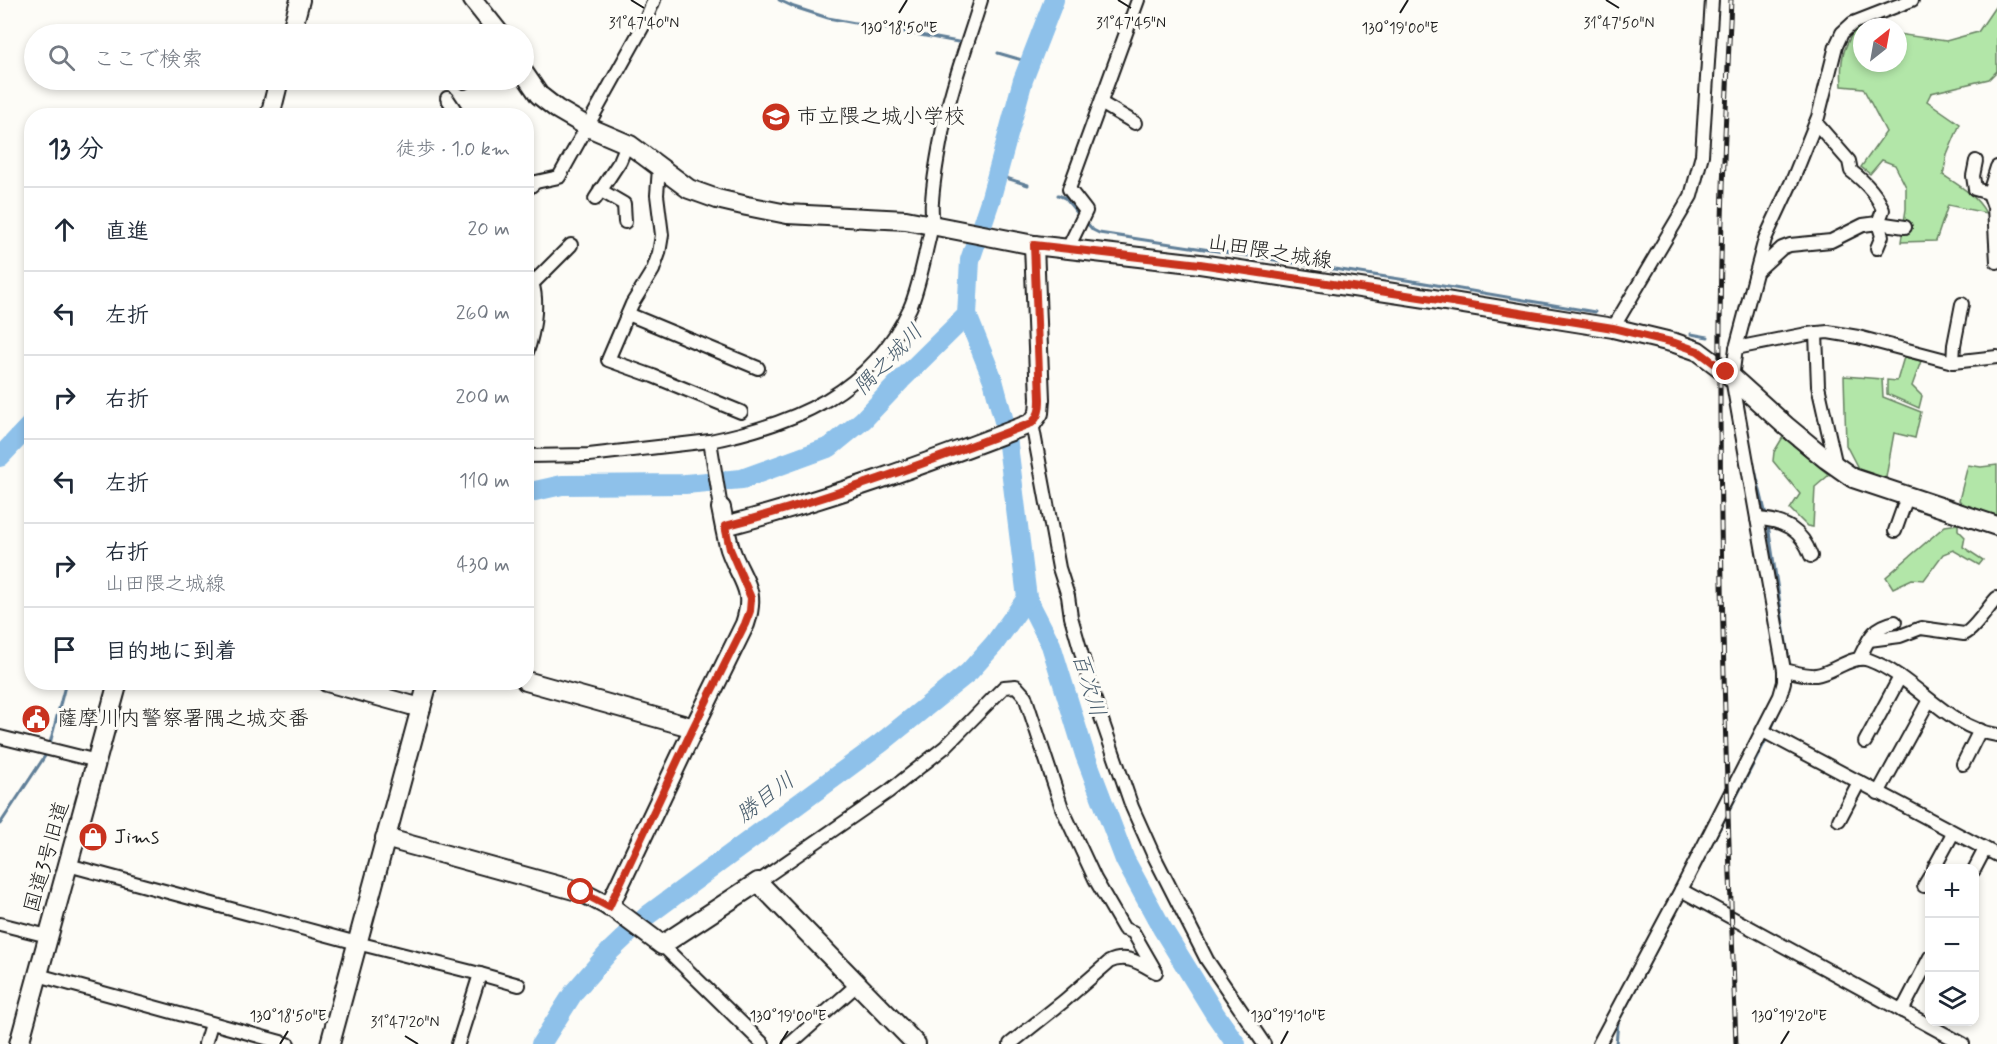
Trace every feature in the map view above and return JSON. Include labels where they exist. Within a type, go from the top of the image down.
[{"type":"street","points":[[294,24],[300,0]]},
{"type":"street","points":[[473,0],[492,24]]},
{"type":"street","points":[[534,184],[559,177],[643,26],[654,0]]},
{"type":"street","points":[[534,456],[589,455],[711,443],[746,434],[795,417],[828,401],[871,366],[893,338],[911,307],[921,274],[935,225],[932,202],[944,120],[981,0]]},
{"type":"street","points":[[1068,248],[1086,211],[1070,189],[1138,0]]},
{"type":"street","points":[[1613,328],[1691,196],[1698,175],[1702,155],[1712,0]]},
{"type":"street","points":[[1599,1044],[1684,892],[1767,733],[1780,696],[1784,682],[1784,670],[1764,519],[1732,378],[1736,348],[1765,239],[1816,123],[1836,46],[1842,33],[1853,23],[1912,0]]},
{"type":"street","name":"山田隈之城線","points":[[534,88],[556,109],[588,127],[627,144],[689,189],[747,206],[787,214],[882,218],[935,225],[1028,243],[1200,264],[1613,328],[1675,343],[1698,351],[1786,426],[1853,478],[1997,526]]},
{"type":"street","points":[[272,108],[276,90]]},
{"type":"street","points":[[447,98],[454,108]]},
{"type":"street","points":[[1101,103],[1135,123]]},
{"type":"street","points":[[1816,123],[1849,161],[1851,171],[1865,182],[1881,205],[1883,210],[1878,223],[1882,236],[1877,248]]},
{"type":"street","points":[[624,222],[624,204],[598,195],[620,161],[627,144]]},
{"type":"street","points":[[1976,161],[1973,176],[1974,189],[1989,193]]},
{"type":"street","points":[[1997,167],[1989,193],[1994,207],[1997,262]]},
{"type":"street","points":[[659,168],[657,195],[662,235],[659,253],[653,270],[628,314],[608,360],[741,412]]},
{"type":"street","points":[[1757,270],[1782,248],[1790,245],[1831,241],[1863,225],[1878,223],[1905,227]]},
{"type":"street","points":[[725,526],[773,514],[1029,424],[1039,413],[1040,399],[1028,243]]},
{"type":"street","points":[[534,282],[571,246]]},
{"type":"street","points":[[558,258],[571,264]]},
{"type":"street","points":[[534,290],[536,296],[534,312]]},
{"type":"street","points":[[1953,362],[1962,304]]},
{"type":"street","points":[[628,314],[758,368]]},
{"type":"street","points":[[1736,348],[1828,332],[1858,337],[1953,362],[1997,357]]},
{"type":"street","points":[[1816,333],[1818,386],[1836,466]]},
{"type":"street","points":[[1029,424],[1071,617],[1094,697],[1128,797],[1153,854],[1207,960],[1264,1044]]},
{"type":"street","points":[[611,908],[693,728],[750,611],[751,598],[730,549],[711,443]]},
{"type":"street","points":[[1895,531],[1907,497]]},
{"type":"street","points":[[1764,519],[1775,520],[1799,534],[1806,543],[1811,556]]},
{"type":"street","points":[[1869,640],[1900,636],[1920,628],[1964,634],[1970,632],[1997,598]]},
{"type":"street","points":[[1859,659],[1876,629],[1895,622]]},
{"type":"street","points":[[1784,670],[1814,676],[1859,659],[1868,660],[1900,677],[1965,725],[1997,735]]},
{"type":"street","points":[[1865,742],[1900,677]]},
{"type":"street","points":[[534,683],[693,728]]},
{"type":"street","points":[[659,943],[758,882],[888,792],[945,747],[1004,687],[1016,686],[1025,696],[1062,808],[1095,879],[1124,929],[1133,932],[1156,972],[1127,958],[1117,958],[1109,962],[1010,1044]]},
{"type":"street","name":"国道3号旧道","points":[[19,1044],[116,690]]},
{"type":"street","points":[[356,690],[421,708]]},
{"type":"street","points":[[330,1044],[426,690]]},
{"type":"street","points":[[1878,793],[1929,700]]},
{"type":"street","points":[[1963,764],[1980,730]]},
{"type":"street","points":[[1767,733],[1997,855]]},
{"type":"street","points":[[0,737],[97,761]]},
{"type":"street","points":[[1839,820],[1859,782]]},
{"type":"street","points":[[1936,864],[1953,833]]},
{"type":"street","points":[[386,838],[581,892],[611,908],[659,943],[763,1044]]},
{"type":"street","points":[[1977,864],[1985,849]]},
{"type":"street","points":[[68,865],[519,985]]},
{"type":"street","points":[[758,882],[916,1044]]},
{"type":"street","points":[[1684,892],[1963,1044]]},
{"type":"street","points":[[0,924],[48,936]]},
{"type":"street","points":[[1902,1011],[1925,965]]},
{"type":"street","points":[[458,1044],[480,974]]},
{"type":"street","points":[[38,975],[288,1044]]},
{"type":"street","points":[[790,1044],[858,984]]},
{"type":"street","points":[[206,1044],[211,1024]]},
{"type":"green space","points":[[1997,4],[1997,71],[1989,79],[1931,93],[1927,101],[1960,124],[1947,155],[1943,175],[1972,196],[1986,213],[1948,205],[1936,241],[1901,242],[1906,209],[1906,187],[1895,165],[1882,160],[1870,174],[1861,167],[1886,132],[1863,88],[1842,86],[1841,70],[1847,43],[1853,32],[1853,72],[1907,72],[1907,35],[1946,41],[1978,32]]},
{"type":"green space","points":[[1904,357],[1921,361],[1912,386],[1922,396],[1919,408],[1887,394],[1887,380],[1897,381]]},
{"type":"green space","points":[[1844,376],[1882,379],[1883,397],[1921,412],[1915,438],[1894,433],[1885,483],[1861,474],[1846,445]]},
{"type":"green space","points":[[1783,437],[1829,475],[1815,487],[1813,527],[1807,526],[1790,509],[1800,494],[1773,461],[1774,452]]},
{"type":"green space","points":[[1968,465],[1981,467],[1997,465],[1997,522],[1969,512],[1959,500]]},
{"type":"green space","points":[[1958,524],[1958,530],[1965,537],[1963,547],[1983,560],[1979,565],[1953,550],[1943,554],[1924,580],[1912,579],[1893,588],[1886,577],[1945,526]]},
{"type":"waterway","points":[[779,0],[828,18],[958,42]]},
{"type":"waterway","name":"隅之城川","points":[[534,491],[562,485],[685,484],[742,479],[830,447],[863,420],[967,315],[970,260],[990,201],[1023,80],[1054,0]]},
{"type":"waterway","points":[[998,53],[1029,62]]},
{"type":"waterway","points":[[997,175],[1028,185]]},
{"type":"waterway","points":[[1058,195],[1065,198],[1079,215]]},
{"type":"waterway","points":[[1086,222],[1099,233],[1419,282],[1595,312]]},
{"type":"waterway","name":"百次川","points":[[967,315],[993,380],[1006,429],[1027,598],[1051,645],[1085,755],[1125,860],[1162,928],[1236,1044]]},
{"type":"waterway","points":[[1691,334],[1708,337]]},
{"type":"waterway","name":"隅之城川","points":[[0,457],[24,432]]},
{"type":"waterway","points":[[1754,466],[1766,515]]},
{"type":"waterway","points":[[1768,525],[1789,662]]},
{"type":"waterway","name":"勝目川","points":[[541,1044],[574,992],[609,952],[648,915],[881,743],[969,672],[994,644],[1027,598]]},
{"type":"waterway","points":[[1787,693],[1790,681]]},
{"type":"waterway","points":[[49,747],[64,690]]},
{"type":"waterway","points":[[1770,732],[1783,702]]},
{"type":"waterway","points":[[1688,889],[1767,738]]},
{"type":"waterway","points":[[0,824],[47,753]]},
{"type":"waterway","points":[[1616,1044],[1618,1022],[1685,895]]},
{"type":"railway","points":[[1731,0],[1721,239],[1720,466],[1725,714],[1736,1044]]},
{"type":"place","name":"市立隈之城小学校","points":[[776,117]]},
{"type":"place","name":"薩摩川内警察署隅之城交番","points":[[36,719]]},
{"type":"place","name":"Jims","points":[[93,837]]},
{"type":"route","points":[[581,892],[609,907],[693,728],[745,624],[750,611],[751,598],[730,549],[725,526],[773,514],[968,447],[1032,423],[1036,418],[1039,413],[1040,399],[1034,245],[1200,264],[1613,328],[1698,351],[1726,372]]}]
